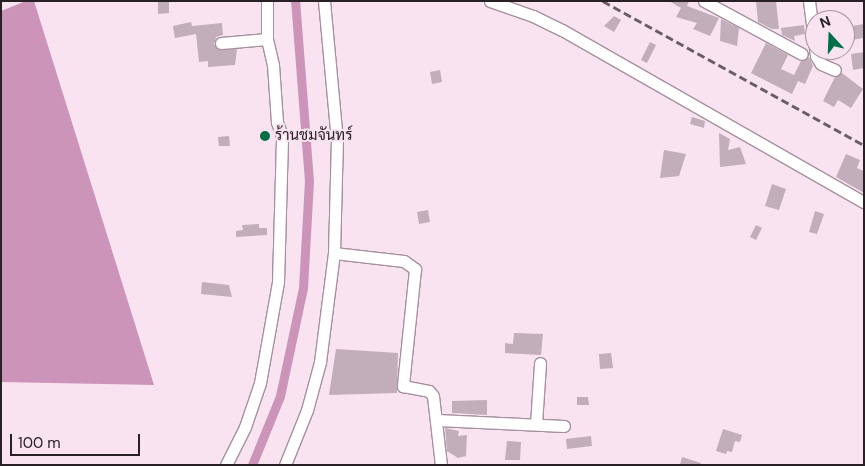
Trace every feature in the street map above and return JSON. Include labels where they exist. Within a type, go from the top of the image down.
[{"type":"street","points":[[226,465],[245,427],[260,383],[278,282],[282,136],[277,122],[273,65],[267,39],[267,1]]},
{"type":"street","points":[[285,465],[307,410],[320,362],[334,253],[337,141],[324,1]]},
{"type":"street","points":[[490,1],[562,30],[864,202]]},
{"type":"street","points":[[704,1],[802,54]]},
{"type":"street","points":[[808,1],[816,56],[821,64],[835,70]]},
{"type":"street","points":[[221,43],[267,39]]},
{"type":"street","points":[[334,253],[404,261],[415,269],[403,386],[431,393],[437,420],[441,465]]},
{"type":"street","points":[[536,424],[540,363]]},
{"type":"street","points":[[437,420],[564,426]]},
{"type":"shaded area","points":[[26,1],[34,1],[154,385],[1,382],[1,11]]},
{"type":"building","points":[[158,1],[169,1],[169,13],[158,14]]},
{"type":"building","points":[[669,1],[689,1],[687,6],[719,18],[710,36],[693,29],[697,23],[676,17],[681,8]]},
{"type":"building","points":[[756,1],[776,1],[779,29],[772,29],[758,22]]},
{"type":"building","points":[[614,16],[621,20],[614,32],[604,26]]},
{"type":"building","points":[[721,19],[739,28],[737,46],[720,41]]},
{"type":"building","points":[[191,22],[192,26],[222,23],[223,35],[216,37],[214,44],[218,50],[237,49],[235,65],[208,67],[208,61],[199,62],[196,34],[175,38],[173,26]]},
{"type":"building","points":[[864,24],[864,38],[855,39],[855,25]]},
{"type":"building","points":[[804,25],[805,34],[794,36],[795,41],[782,35],[781,28]]},
{"type":"building","points":[[650,42],[656,45],[647,63],[641,60]]},
{"type":"building","points":[[766,43],[788,55],[781,69],[794,75],[801,61],[805,59],[810,60],[813,66],[805,84],[798,81],[792,94],[751,73]]},
{"type":"building","points":[[864,52],[864,68],[853,70],[852,60],[855,60],[855,53]]},
{"type":"building","points":[[440,70],[442,82],[432,84],[430,72]]},
{"type":"building","points":[[842,73],[863,89],[851,108],[838,100],[834,107],[823,101],[835,77]]},
{"type":"building","points":[[692,117],[705,121],[704,128],[690,124]]},
{"type":"building","points":[[719,133],[730,139],[728,150],[740,147],[746,164],[720,167]]},
{"type":"building","points":[[229,136],[230,146],[219,146],[218,137]]},
{"type":"building","points":[[664,150],[686,154],[679,176],[660,178]]},
{"type":"building","points":[[846,154],[860,160],[857,168],[864,171],[864,193],[836,177]]},
{"type":"building","points":[[772,184],[786,189],[779,210],[765,206]]},
{"type":"building","points":[[428,210],[430,222],[419,224],[417,212]]},
{"type":"building","points":[[815,211],[824,214],[817,234],[809,232]]},
{"type":"building","points":[[259,224],[259,228],[267,228],[267,235],[236,237],[236,231],[243,230],[242,225]]},
{"type":"building","points":[[756,225],[762,228],[756,240],[750,237]]},
{"type":"building","points":[[202,282],[229,285],[232,297],[201,294]]},
{"type":"building","points":[[514,333],[543,334],[541,355],[505,353],[505,343],[513,344]]},
{"type":"building","points":[[336,349],[398,353],[397,393],[329,395]]},
{"type":"building","points":[[611,353],[613,368],[600,369],[599,354]]},
{"type":"building","points":[[577,397],[588,397],[589,405],[577,405]]},
{"type":"building","points":[[487,400],[487,415],[452,413],[452,401]]},
{"type":"building","points":[[445,428],[459,431],[458,436],[467,435],[466,456],[458,458],[447,451]]},
{"type":"building","points":[[723,429],[742,435],[740,442],[735,441],[732,452],[727,451],[726,454],[716,451]]},
{"type":"building","points":[[591,436],[592,446],[567,449],[566,439]]},
{"type":"building","points":[[507,441],[521,442],[520,460],[505,460]]},
{"type":"building","points":[[682,457],[701,463],[700,465],[680,465]]},
{"type":"waterway","points":[[252,465],[280,396],[303,288],[309,181],[295,1]]},
{"type":"railway","points":[[603,1],[864,145]]},
{"type":"place","name":"ร้านชมจันทร์","points":[[265,136]]}]
